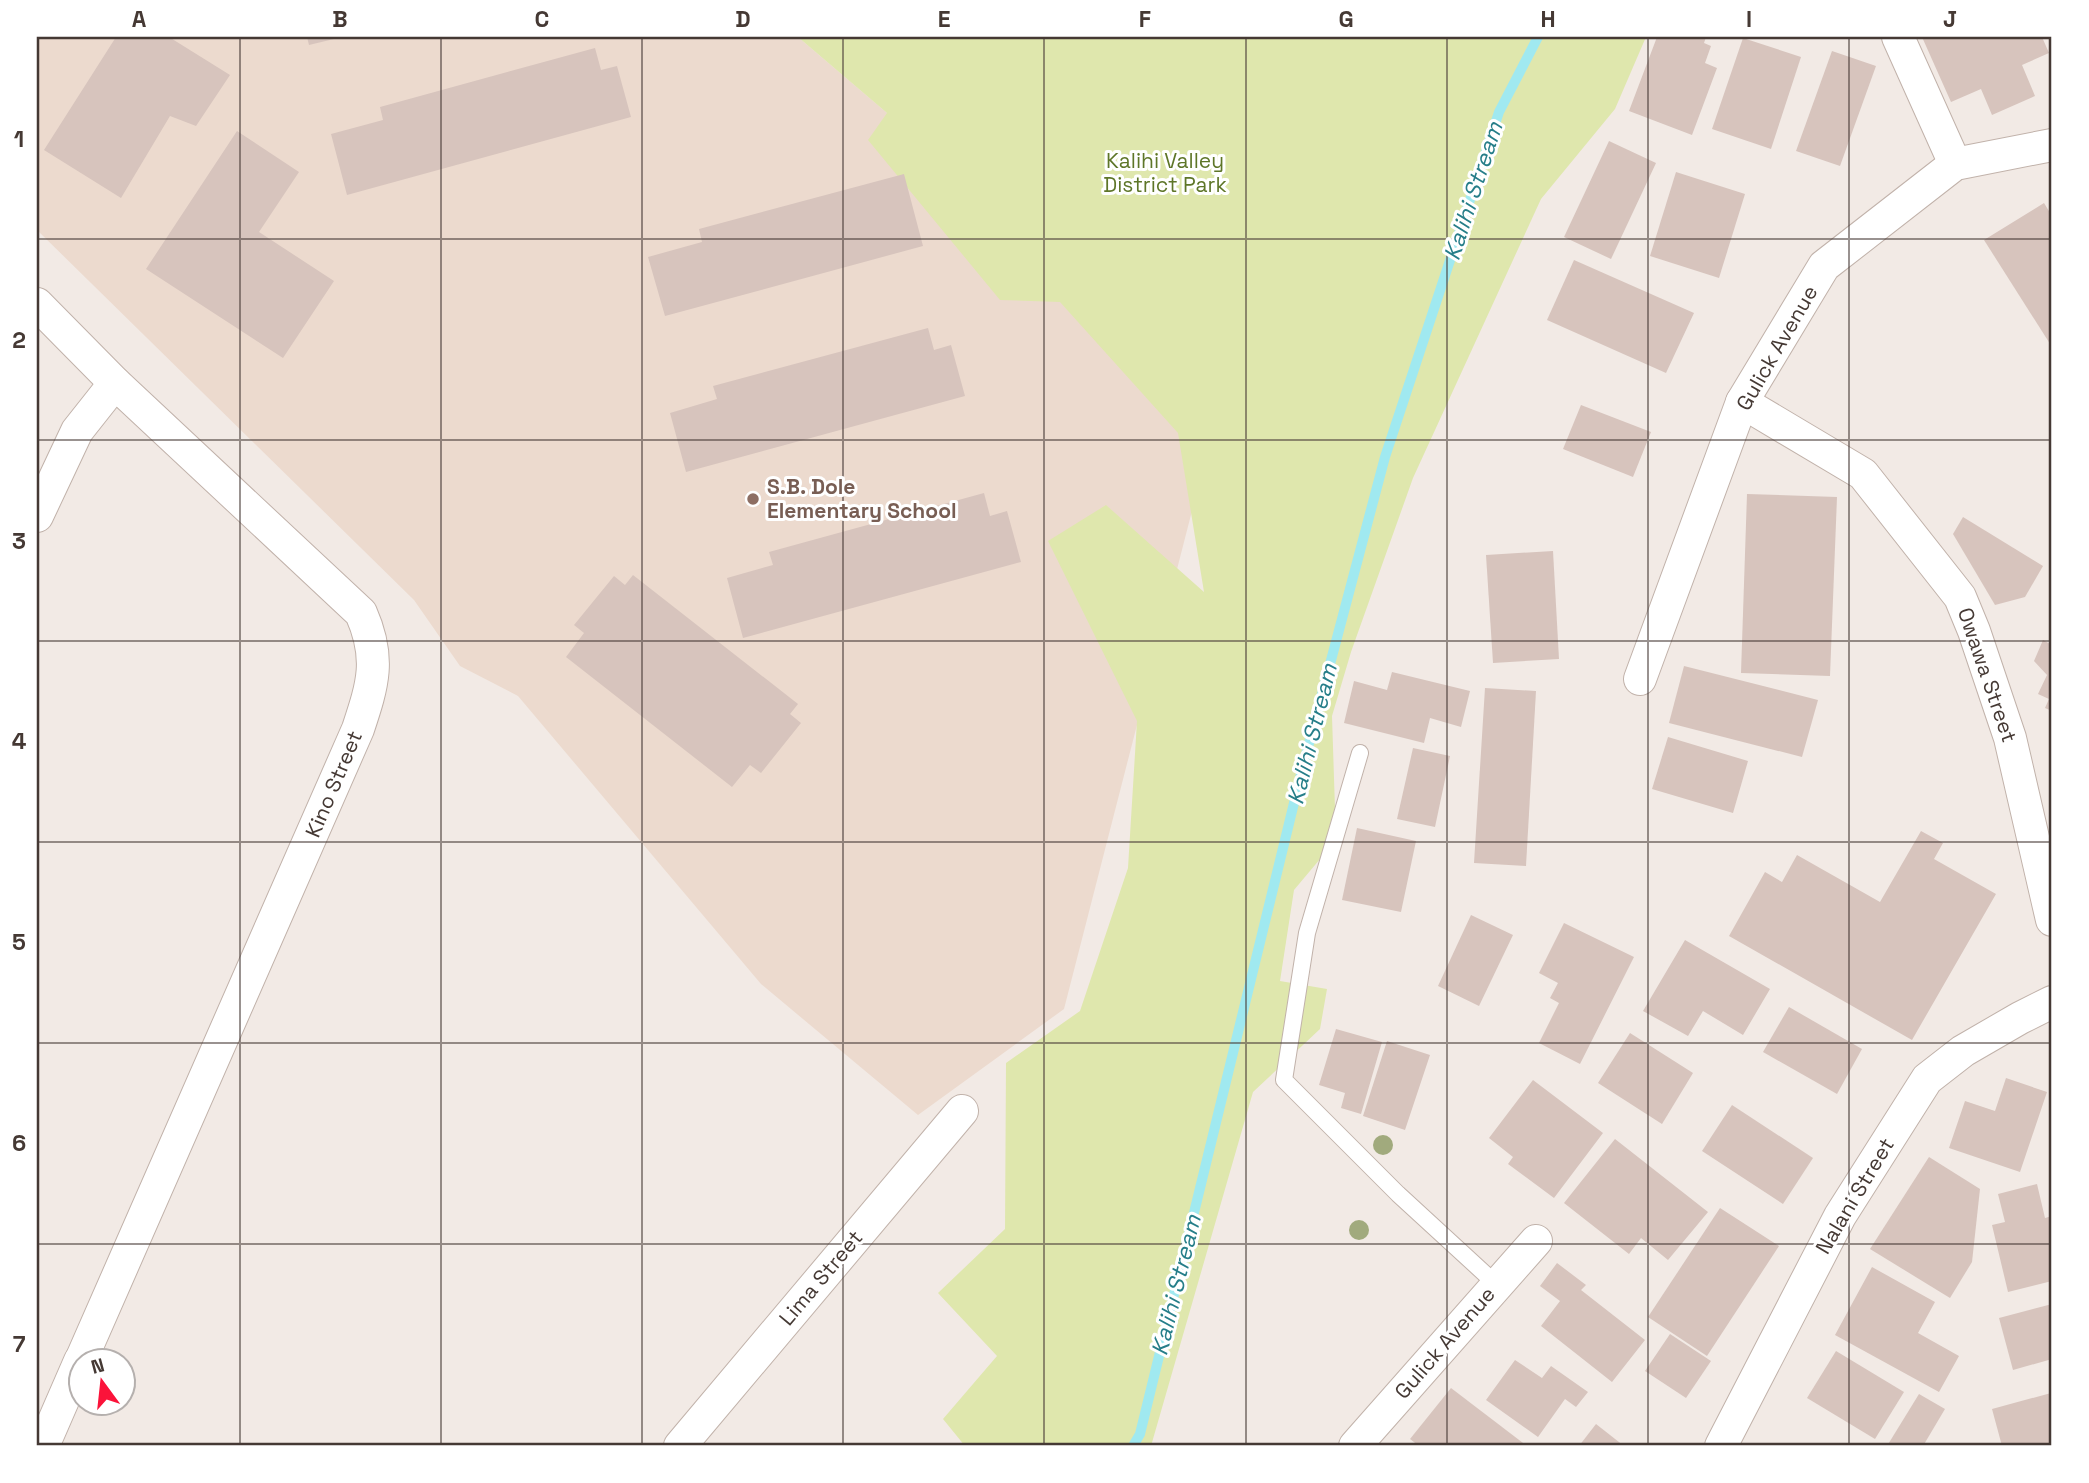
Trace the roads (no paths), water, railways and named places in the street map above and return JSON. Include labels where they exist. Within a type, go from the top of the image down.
[{"type":"street","points":[[1898,37],[1955,164]]},
{"type":"street","name":"Gulick Avenue","points":[[1640,679],[1742,402],[1824,266],[1955,164],[2052,145]]},
{"type":"street","name":"Kino Street","points":[[37,304],[114,383],[361,613],[374,653],[368,698],[358,729],[88,1346]]},
{"type":"street","points":[[37,516],[77,431],[114,383]]},
{"type":"street","name":"Owawa Street","points":[[1742,402],[1863,474],[1960,597],[2010,738],[2052,920]]},
{"type":"street","name":"Nalani Street","points":[[1721,1446],[1840,1216],[1927,1079],[1963,1051],[2052,1002]]},
{"type":"street","name":"Lima Street","points":[[680,1446],[962,1111]]},
{"type":"street","name":"Gulick Avenue","points":[[1367,1442],[1496,1284],[1536,1241]]},
{"type":"street","name":"Kino Street","points":[[43,1446],[66,1395]]},
{"type":"lane","points":[[1360,753],[1307,933],[1284,1080],[1398,1194],[1496,1284]]},
{"type":"waterway","name":"Kalihi Stream","points":[[1133,1446],[1140,1434],[1304,762],[1385,457],[1499,112],[1538,37]]},
{"type":"place","name":"S.B. Dole Elementary School","points":[[753,499]]},
{"type":"park label","name":"Kalihi Valley District Park","points":[[1165,173]]}]
